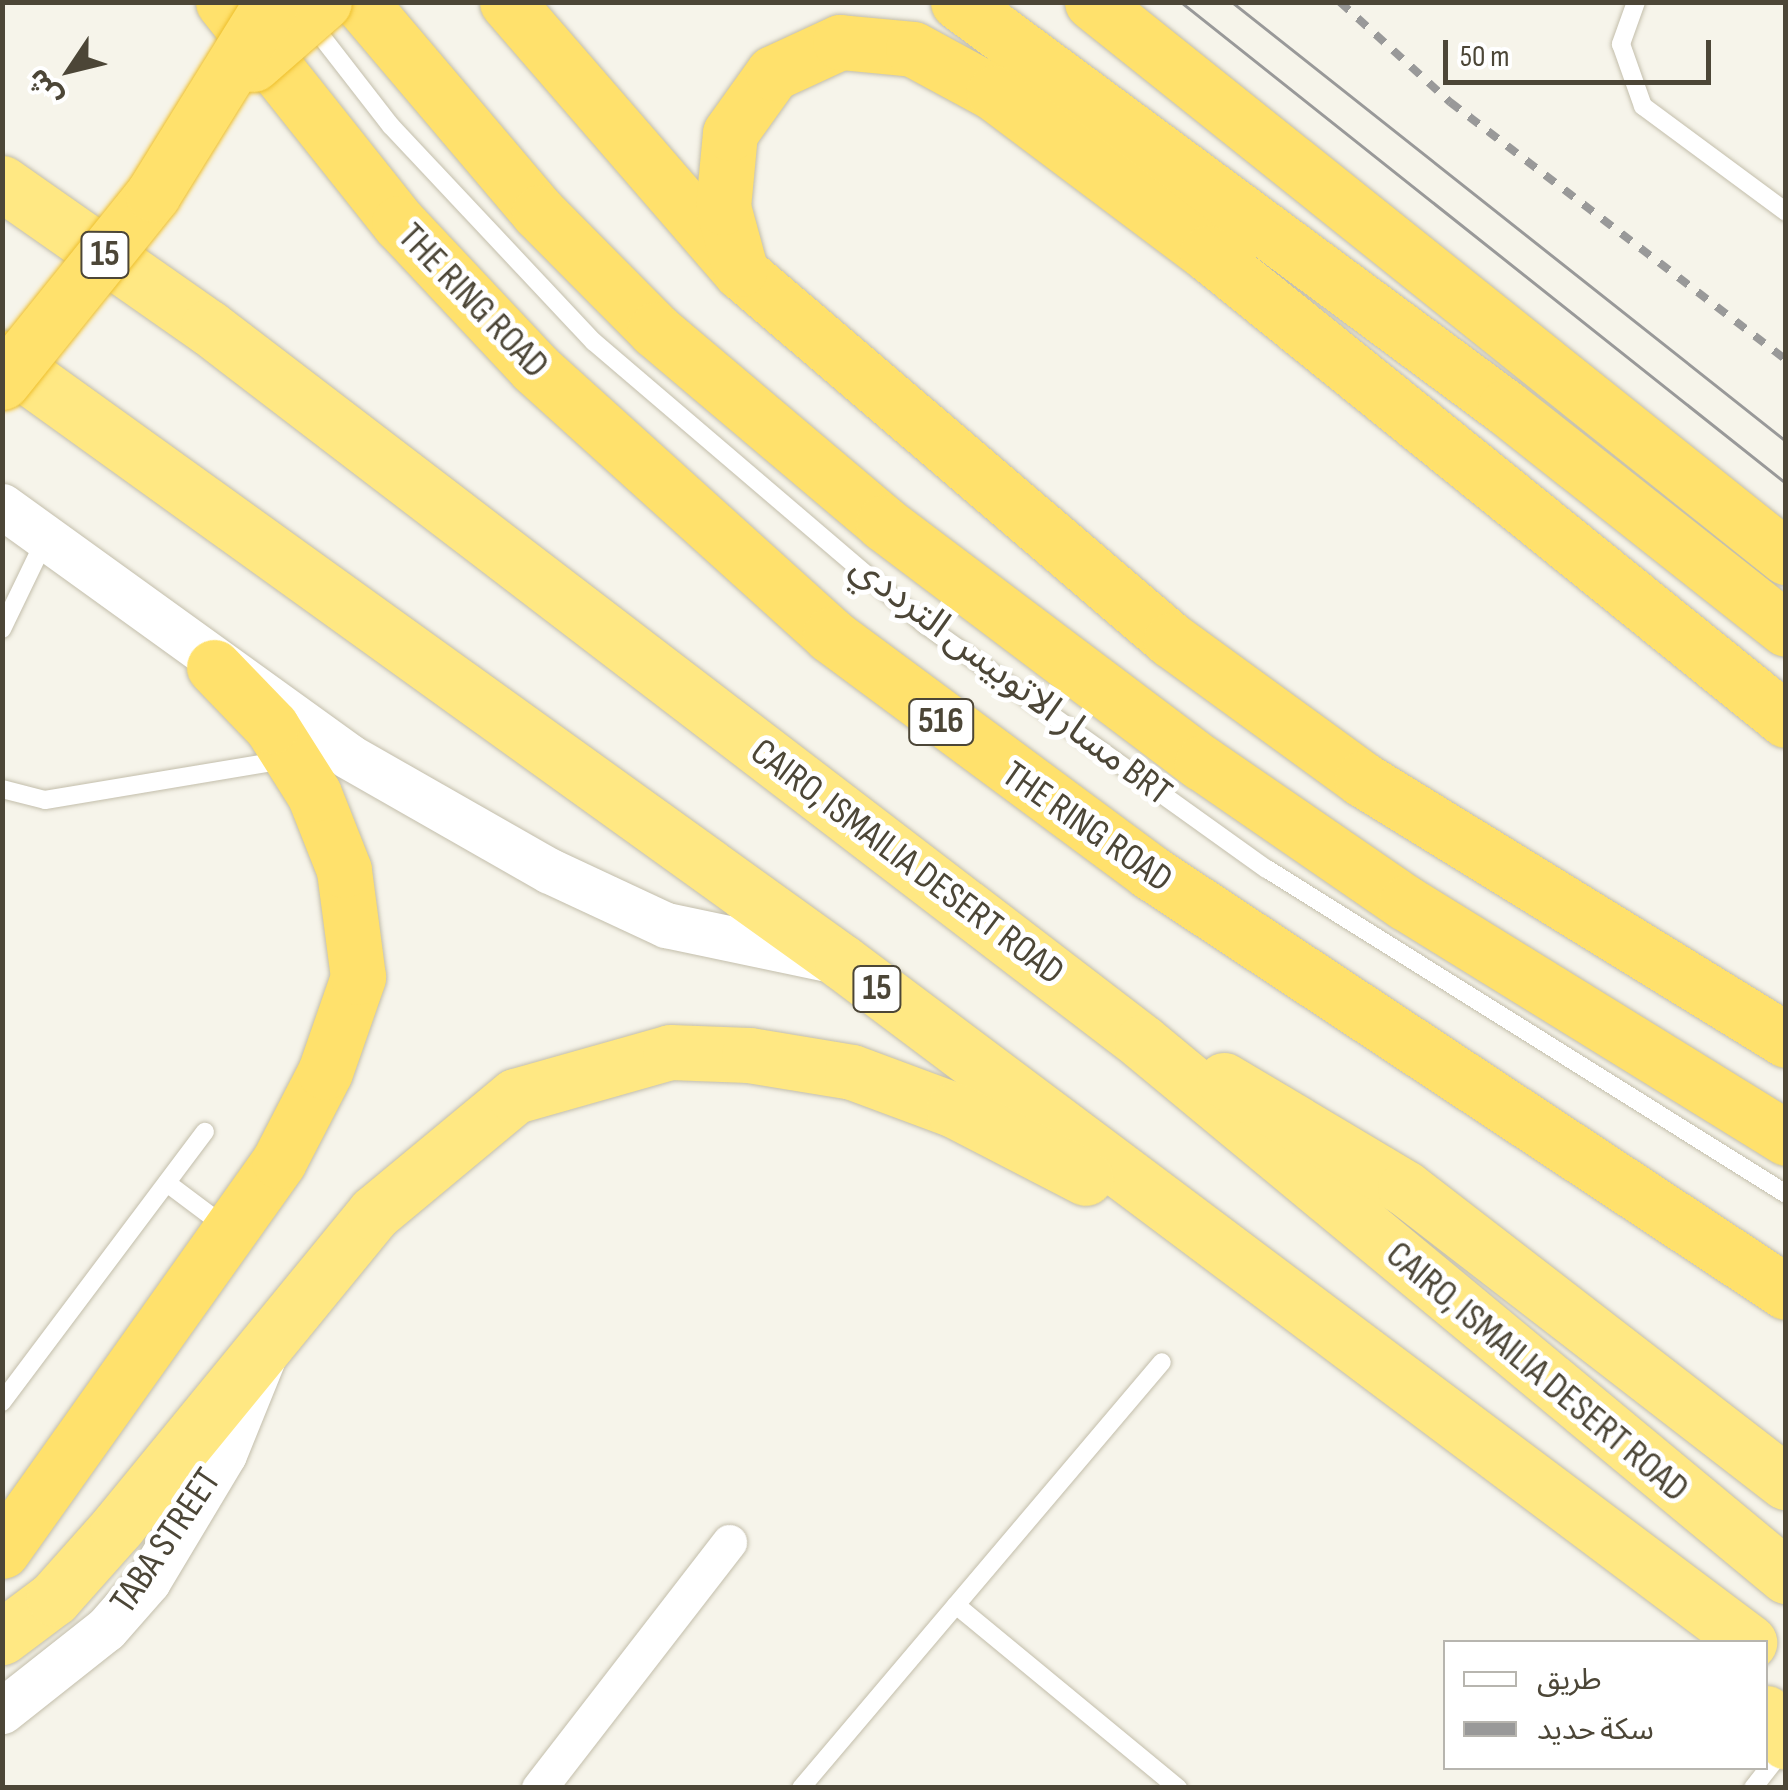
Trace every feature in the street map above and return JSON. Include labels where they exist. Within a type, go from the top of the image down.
[{"type":"highway","name":"THE RING ROAD","points":[[223,2],[398,223],[535,368],[830,636],[1210,913],[1786,1292]]},
{"type":"highway","points":[[2,382],[216,102],[272,2]]},
{"type":"highway","points":[[216,102],[324,2]]},
{"type":"highway","points":[[360,2],[539,213],[655,330],[883,523],[1406,903],[1786,1138]]},
{"type":"highway","points":[[507,2],[741,272],[1171,640],[1362,779],[1786,1040]]},
{"type":"highway","points":[[958,2],[1505,408],[1786,628]]},
{"type":"highway","points":[[1092,2],[1786,557]]},
{"type":"highway","points":[[741,272],[724,207],[730,133],[773,73],[840,42],[913,49],[994,93],[1206,253],[1786,720]]},
{"type":"highway","name":"CAIRO, ISMAILIA DESERT ROAD","points":[[2,183],[208,327],[1142,1042],[1786,1576]]},
{"type":"highway","name":"15","points":[[2,358],[842,962],[1743,1640]]},
{"type":"highway","points":[[2,1552],[232,1232],[304,1117],[358,977],[344,870],[294,759],[214,667]]},
{"type":"highway","points":[[1142,1042],[1278,1108],[1405,1188],[1786,1482]]},
{"type":"highway","points":[[2,1637],[92,1556],[272,1328],[374,1213],[515,1096],[670,1052],[852,1072],[954,1110],[1220,1246]]},
{"type":"highway","points":[[1768,1715],[1786,1744]]},
{"type":"street","points":[[2,506],[214,667],[348,756],[607,901],[724,942],[842,962]]},
{"type":"street","name":"TABA STREET","points":[[2,1711],[106,1629],[148,1581],[247,1409],[272,1328]]},
{"type":"street","points":[[539,1788],[729,1542]]},
{"type":"lane","name":"مسار الاتوبيس الترددي BRT","points":[[295,2],[391,126],[594,342],[927,626],[1267,869],[1786,1194]]},
{"type":"lane","points":[[1636,2],[1620,44],[1643,106],[1786,212]]},
{"type":"lane","points":[[2,629],[46,539]]},
{"type":"lane","points":[[2,790],[45,800],[294,759]]},
{"type":"lane","points":[[2,1402],[204,1132]]},
{"type":"lane","points":[[167,1183],[232,1232]]},
{"type":"lane","points":[[801,1788],[1162,1362]]},
{"type":"lane","points":[[956,1605],[1178,1788]]},
{"type":"lane","points":[[1768,1768],[1786,1744]]},
{"type":"tram line","points":[[1181,2],[1786,483]]},
{"type":"tram line","points":[[1232,2],[1786,441]]},
{"type":"railway","points":[[1340,2],[1450,102],[1786,360]]}]
